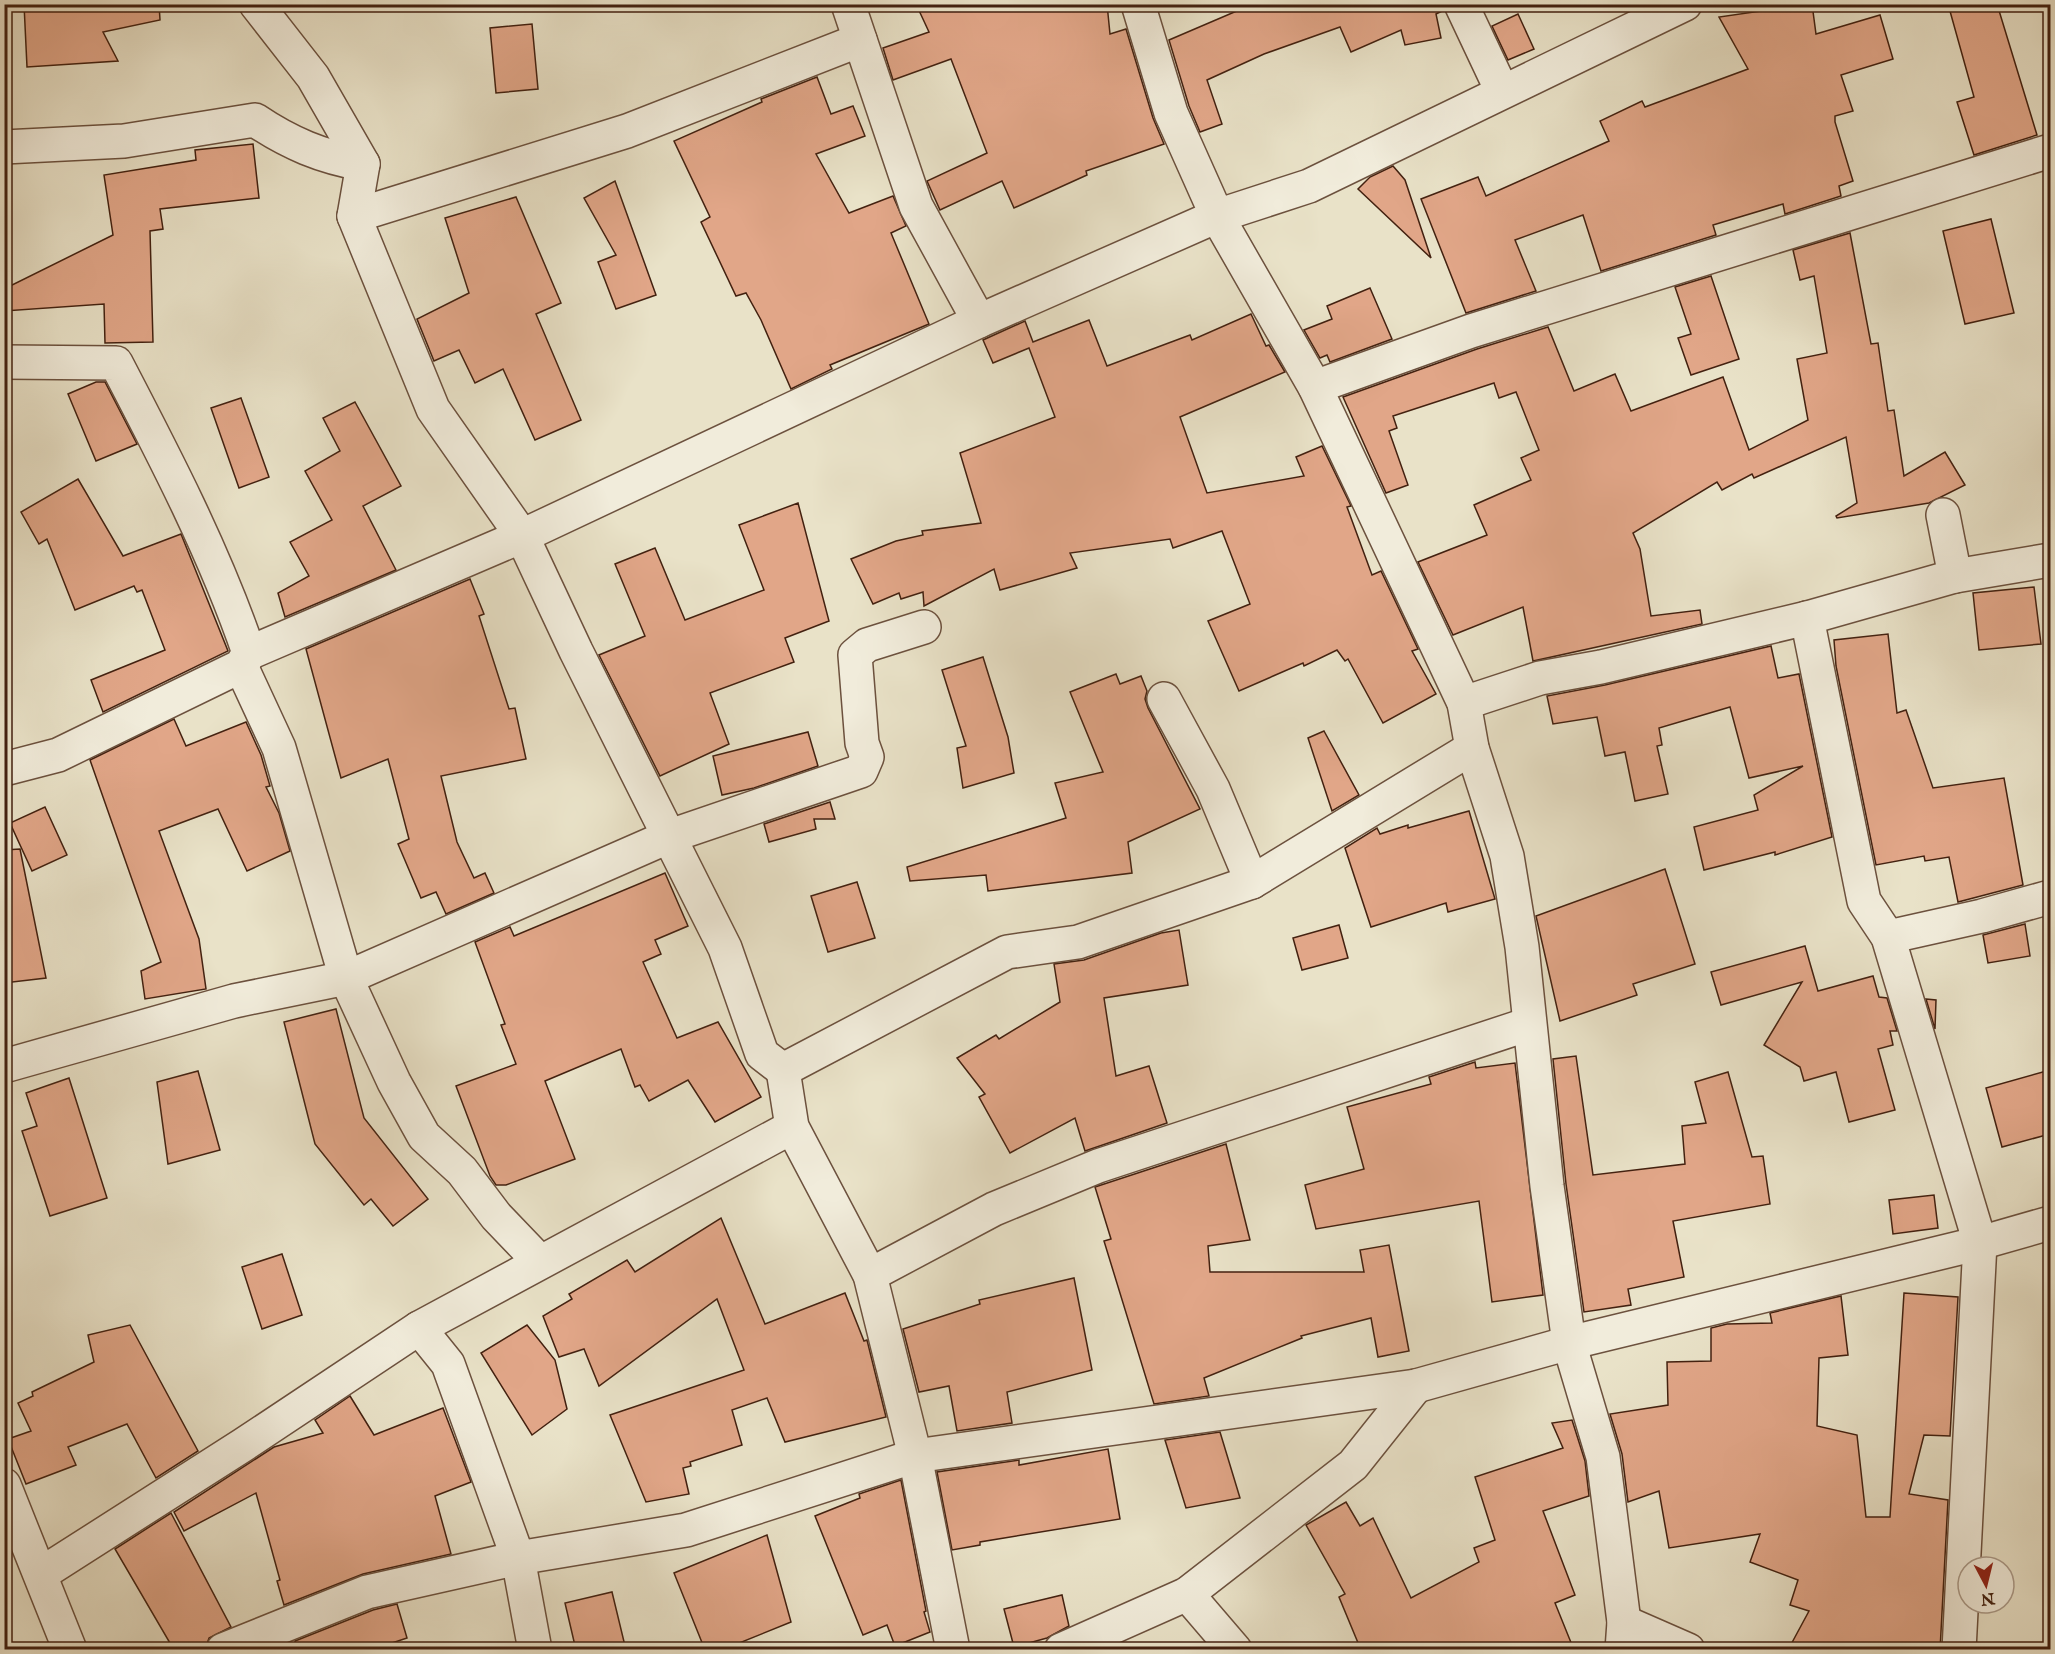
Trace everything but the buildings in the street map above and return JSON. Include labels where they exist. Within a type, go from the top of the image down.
[{"type":"street","points":[[256,4],[313,77],[363,164],[354,216],[433,409],[522,536],[576,651],[724,948],[762,1054],[783,1070],[792,1127],[870,1275],[915,1456],[953,1650]]},
{"type":"street","points":[[848,4],[916,206],[979,321]]},
{"type":"street","points":[[1138,4],[1171,113],[1217,216],[1315,387],[1464,703],[1472,748],[1507,856],[1521,947],[1547,1186],[1569,1343],[1603,1457],[1623,1636],[1688,1650]]},
{"type":"street","points":[[1461,4],[1502,91]]},
{"type":"street","points":[[4,769],[58,755],[245,659],[522,536],[979,321],[1217,216],[1309,186],[1685,4]]},
{"type":"street","points":[[354,216],[627,131],[860,40]]},
{"type":"street","points":[[4,147],[124,141],[255,120],[286,141],[333,159],[363,164]]},
{"type":"street","points":[[1315,387],[1471,331],[2050,151]]},
{"type":"street","points":[[4,362],[116,363],[234,608],[245,659],[279,748],[346,978],[394,1082],[424,1136],[462,1171],[496,1216],[540,1262]]},
{"type":"street","points":[[1943,515],[1955,576]]},
{"type":"street","points":[[1464,703],[1540,678],[1601,667],[1807,618],[1955,576],[2050,560]]},
{"type":"street","points":[[1807,618],[1863,901],[1888,937],[1980,1243],[1959,1650]]},
{"type":"street","points":[[4,1066],[234,1001],[346,978],[670,836],[861,771],[867,757],[861,743],[855,655],[867,645],[924,627]]},
{"type":"street","points":[[1164,699],[1214,789],[1252,882]]},
{"type":"street","points":[[783,1070],[1007,952],[1078,942],[1252,882],[1472,748]]},
{"type":"street","points":[[1888,937],[1982,916],[2050,897]]},
{"type":"street","points":[[870,1275],[994,1209],[1098,1166],[1529,1024]]},
{"type":"street","points":[[41,1574],[243,1445],[419,1328],[792,1127]]},
{"type":"street","points":[[223,1650],[367,1592],[518,1557],[686,1530],[915,1456],[1416,1386],[1569,1343],[1980,1243],[2050,1223]]},
{"type":"street","points":[[419,1328],[448,1364],[518,1557],[535,1650]]},
{"type":"street","points":[[1061,1650],[1186,1594],[1353,1465],[1416,1386]]},
{"type":"street","points":[[4,1485],[70,1650]]},
{"type":"street","points":[[1186,1594],[1235,1650]]}]
